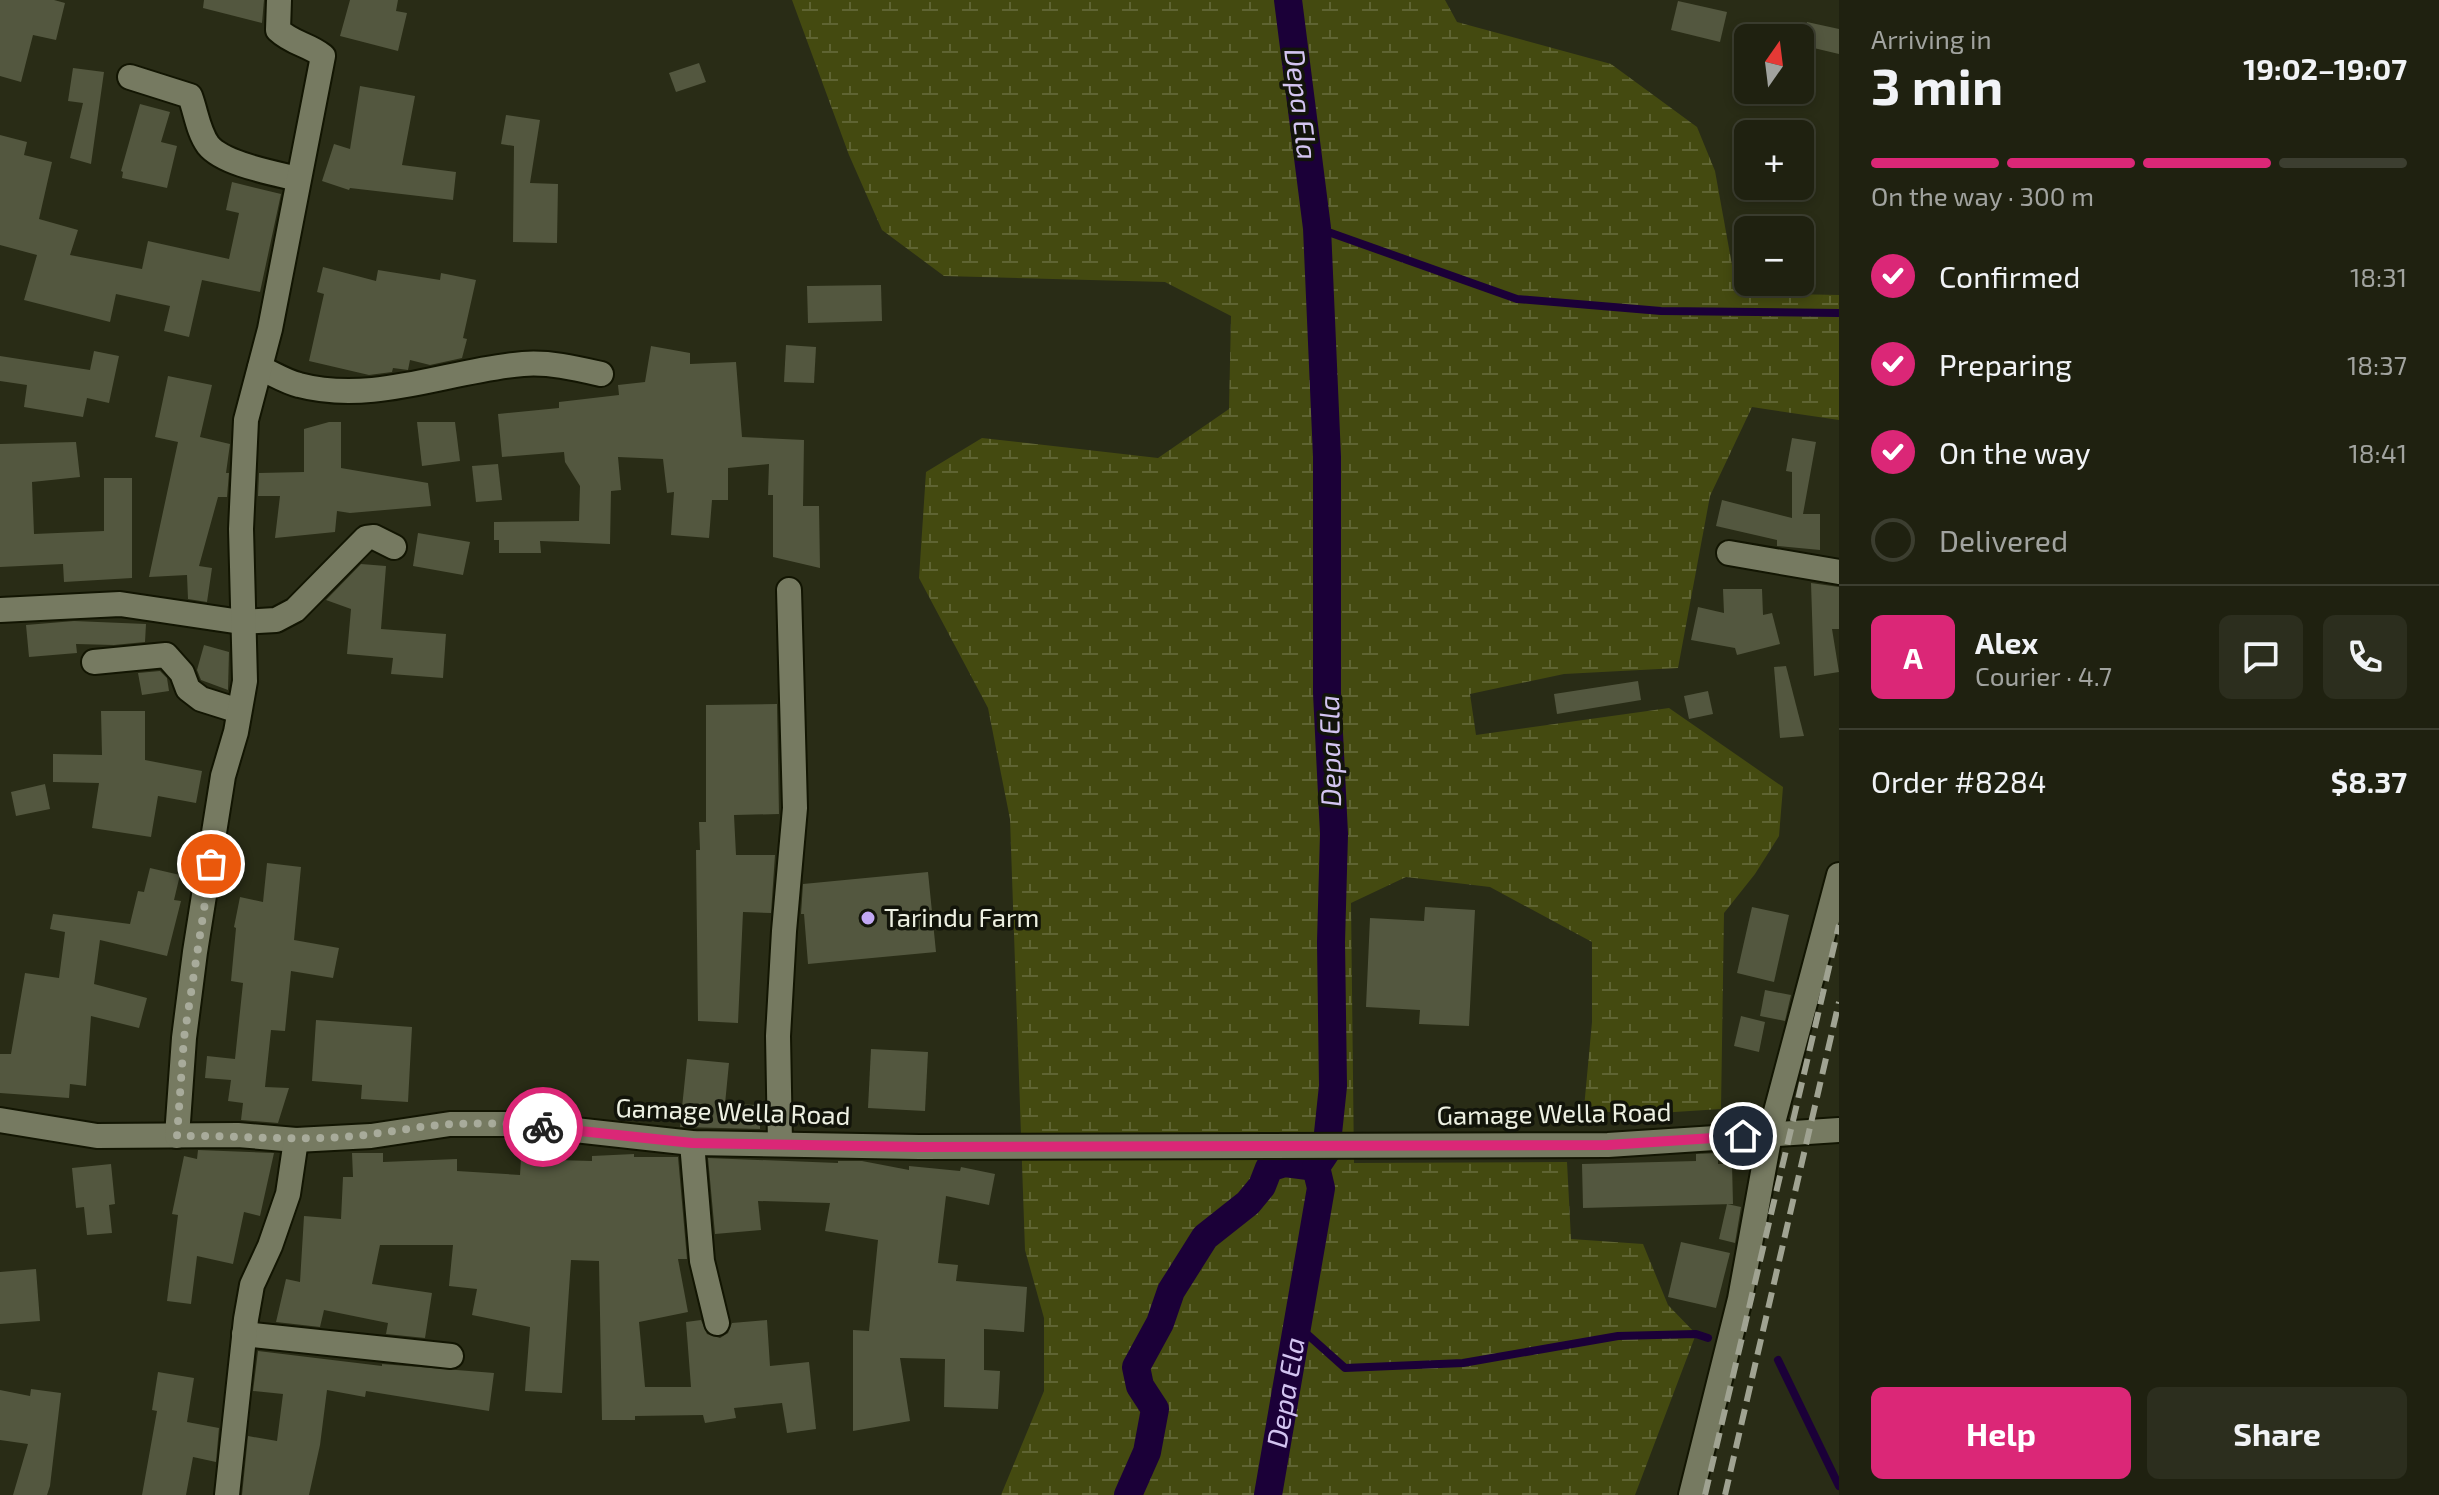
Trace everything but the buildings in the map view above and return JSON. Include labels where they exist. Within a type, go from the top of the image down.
[{"type":"street","points":[[177,1136],[184,1038],[195,952],[223,776],[236,732],[245,681],[246,649],[241,622],[241,529],[246,420],[260,368],[323,56],[316,50],[290,41],[278,30],[279,0]]},
{"type":"street","points":[[130,77],[190,96],[199,127],[209,146],[224,157],[298,179]]},
{"type":"street","points":[[260,368],[298,385],[345,392],[406,386],[524,364],[563,365],[601,374]]},
{"type":"street","points":[[0,610],[120,604],[241,622],[276,620],[295,610],[366,538],[374,537],[394,547]]},
{"type":"street","points":[[1729,553],[1839,572]]},
{"type":"street","points":[[780,1143],[778,1036],[795,808],[789,590]]},
{"type":"street","points":[[94,662],[166,655],[182,673],[188,689],[201,699],[239,711]]},
{"type":"street","points":[[1691,1495],[1740,1299],[1770,1134],[1839,875]]},
{"type":"street","name":"Gamage Wella Road","points":[[0,1120],[97,1136],[238,1135],[296,1140],[371,1136],[450,1124],[521,1124],[692,1143],[919,1147],[1608,1145],[1839,1130]]},
{"type":"street","points":[[227,1495],[252,1285],[288,1194],[296,1140]]},
{"type":"street","points":[[692,1143],[702,1261],[717,1323]]},
{"type":"street","points":[[244,1334],[451,1356]]},
{"type":"green space","points":[[792,0],[1445,0],[1457,22],[1611,64],[1697,127],[1715,171],[1734,270],[1734,296],[1839,295],[1839,420],[1752,407],[1710,496],[1678,668],[1564,674],[1470,694],[1476,735],[1669,708],[1783,787],[1779,836],[1755,874],[1724,913],[1721,1109],[1628,1115],[1584,1108],[1592,1022],[1592,942],[1490,887],[1406,877],[1351,903],[1354,1163],[1567,1162],[1571,1239],[1643,1244],[1668,1305],[1696,1334],[1635,1495],[1001,1495],[1044,1391],[1044,1318],[1025,1250],[1010,819],[988,708],[919,578],[926,472],[982,438],[1158,458],[1229,409],[1231,316],[1165,282],[944,276],[882,230],[849,155]]},
{"type":"waterway","name":"Depa Ela","points":[[1268,1495],[1321,1188],[1316,1167],[1326,1152],[1333,1086],[1331,942],[1334,834],[1327,693],[1327,457],[1317,228],[1288,0]]},
{"type":"waterway","points":[[1317,228],[1517,299],[1661,311],[1839,313]]},
{"type":"waterway","points":[[1128,1495],[1147,1452],[1155,1409],[1140,1386],[1136,1367],[1160,1323],[1171,1291],[1205,1237],[1248,1203],[1262,1186],[1269,1168],[1285,1163],[1316,1167]]},
{"type":"waterway","points":[[1298,1326],[1345,1368],[1463,1363],[1618,1336],[1696,1334],[1708,1338]]},
{"type":"waterway","points":[[1778,1360],[1839,1486]]},
{"type":"railway","points":[[1705,1495],[1839,925]]},
{"type":"railway","points":[[1725,1495],[1839,1002]]},
{"type":"way so far","points":[[211,864],[184,1038],[177,1136],[238,1135],[296,1140],[371,1136],[450,1124],[543,1127]]},
{"type":"place","name":"Tarindu Farm","points":[[868,918]]},
{"type":"route","points":[[543,1127],[692,1143],[919,1147],[1608,1145],[1743,1136]]}]
